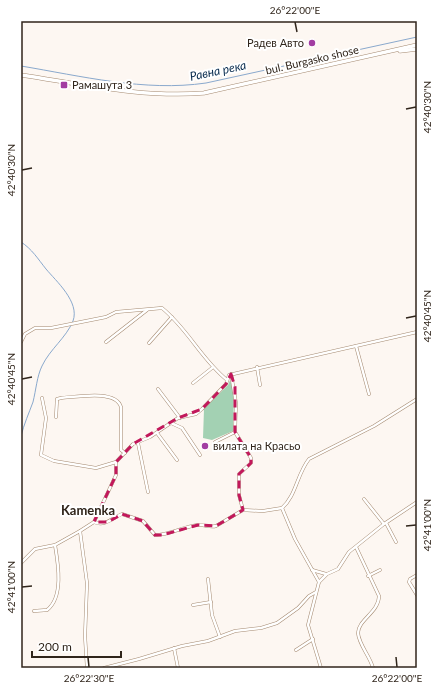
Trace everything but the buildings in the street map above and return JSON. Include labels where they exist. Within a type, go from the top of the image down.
[{"type":"main road","name":"bul. Burgasko shose","points":[[21,76],[132,92],[183,95],[204,93],[417,45]]},
{"type":"main road","points":[[380,54],[417,49]]},
{"type":"street","points":[[21,342],[25,334],[35,328],[51,328],[106,316],[116,312],[162,308],[184,328],[212,368],[227,380]]},
{"type":"street","points":[[106,342],[148,310]]},
{"type":"street","points":[[148,343],[172,317]]},
{"type":"street","points":[[42,398],[46,418],[41,455],[54,460],[91,468],[105,466],[116,462],[133,444],[157,433],[170,423],[180,418],[196,414],[226,384],[229,375],[231,374],[417,332]]},
{"type":"street","points":[[356,346],[369,394]]},
{"type":"street","points":[[257,367],[260,385]]},
{"type":"street","points":[[193,383],[212,368]]},
{"type":"street","points":[[231,374],[236,403],[235,432],[251,458],[251,463],[239,474],[239,495],[243,510]]},
{"type":"street","points":[[158,388],[180,418]]},
{"type":"street","points":[[56,417],[57,399],[104,395],[117,401],[121,406],[121,450],[125,454]]},
{"type":"street","points":[[94,522],[99,524],[103,523],[122,514],[143,520],[155,535],[162,535],[198,525],[212,528],[243,510],[263,511],[282,508],[287,503],[303,467],[310,459],[374,426],[417,399]]},
{"type":"street","points":[[170,423],[182,428],[200,455]]},
{"type":"street","points":[[215,442],[235,432]]},
{"type":"street","points":[[157,433],[177,460]]},
{"type":"street","points":[[138,443],[148,492]]},
{"type":"street","points":[[21,563],[35,549],[55,546],[94,522],[116,475],[116,462]]},
{"type":"street","points":[[364,499],[385,524],[396,542]]},
{"type":"street","points":[[321,668],[308,626],[319,582],[327,574],[338,569],[349,552],[385,524],[417,502]]},
{"type":"street","points":[[282,508],[295,539],[319,582]]},
{"type":"street","points":[[80,531],[87,583],[85,636],[87,668]]},
{"type":"street","points":[[34,611],[47,610],[53,604],[60,573],[55,546]]},
{"type":"street","points":[[356,547],[368,576],[379,596],[379,603],[359,626],[358,633],[360,640],[371,658],[373,668]]},
{"type":"street","points":[[311,570],[327,574]]},
{"type":"street","points":[[368,576],[380,570]]},
{"type":"street","points":[[417,575],[410,579],[410,582],[417,595]]},
{"type":"street","points":[[208,579],[212,615],[220,637]]},
{"type":"street","points":[[105,668],[174,648],[220,637],[236,631],[261,628],[277,623],[298,608],[309,596],[316,592]]},
{"type":"street","points":[[193,605],[211,602]]},
{"type":"street","points":[[296,650],[312,639]]},
{"type":"street","points":[[174,648],[178,668]]},
{"type":"highlighted area","points":[[231,374],[235,387],[235,432],[251,458],[251,463],[239,474],[239,495],[243,510],[216,526],[198,525],[162,535],[155,535],[143,521],[122,514],[108,522],[94,522],[116,475],[116,462],[133,444],[178,418],[202,409],[226,384]]},
{"type":"green space","points":[[230,380],[234,398],[233,431],[212,440],[203,438],[204,409],[228,385]]},
{"type":"waterway","name":"Равна река","points":[[21,66],[113,82],[160,86],[183,85],[206,83],[417,37]]},
{"type":"waterway","points":[[21,242],[32,251],[66,292],[73,307],[74,314],[70,327],[49,354],[40,370],[33,402],[21,436]]},
{"type":"place","name":"Радев Авто","points":[[312,43]]},
{"type":"place","name":"Рамашута 3","points":[[64,85]]},
{"type":"place","name":"вилата на Красьо","points":[[205,446]]},
{"type":"district","name":"Kamenka","points":[[88,510]]}]
